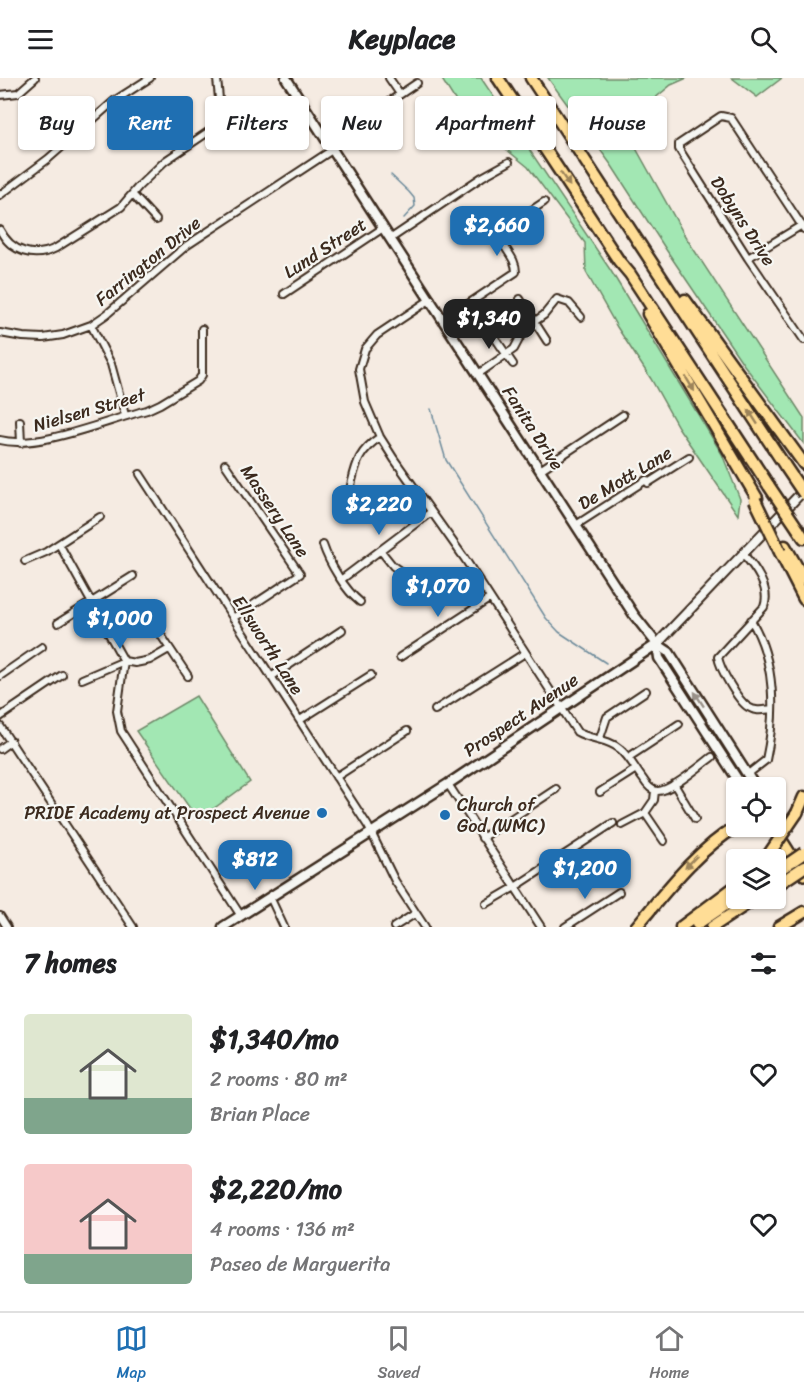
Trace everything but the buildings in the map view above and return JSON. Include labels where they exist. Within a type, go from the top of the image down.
[{"type":"highway","points":[[498,78],[801,534]]},
{"type":"highway","points":[[531,78],[804,492]]},
{"type":"highway","points":[[622,216],[745,380],[801,460]]},
{"type":"highway","points":[[620,261],[621,268],[742,471],[804,599]]},
{"type":"highway","points":[[756,499],[804,579]]},
{"type":"highway","points":[[771,849],[797,813],[804,797]]},
{"type":"highway","points":[[636,927],[693,860],[726,833]]},
{"type":"highway","points":[[786,865],[804,853]]},
{"type":"highway","points":[[786,879],[804,867]]},
{"type":"highway","points":[[681,927],[726,893]]},
{"type":"highway","points":[[692,927],[726,905]]},
{"type":"highway","points":[[712,927],[739,909]]},
{"type":"highway","points":[[779,927],[804,912]]},
{"type":"main road","name":"Fanita Drive","points":[[286,78],[321,132]]},
{"type":"main road","name":"Fanita Drive","points":[[333,150],[634,615],[657,644],[669,652],[750,777]]},
{"type":"main road","name":"Fanita Drive","points":[[657,644],[659,658],[736,777]]},
{"type":"main road","name":"Prospect Avenue","points":[[223,927],[448,784],[657,644]]},
{"type":"main road","points":[[780,837],[804,875]]},
{"type":"street","points":[[0,96],[18,93],[35,78]]},
{"type":"street","points":[[95,118],[114,101],[150,78]]},
{"type":"street","points":[[0,230],[5,239],[18,250],[45,253],[122,207],[139,186],[165,161],[216,125],[220,114],[217,78]]},
{"type":"street","points":[[389,78],[400,94]]},
{"type":"street","name":"Farrington Drive","points":[[397,96],[417,83]]},
{"type":"street","name":"Dobyns Drive","points":[[803,227],[733,120],[727,116],[721,116],[678,147],[748,258],[804,340]]},
{"type":"street","points":[[0,195],[24,179],[58,150]]},
{"type":"street","name":"Farrington Drive","points":[[0,333],[43,338],[63,335],[92,325],[186,246],[324,150]]},
{"type":"street","points":[[390,239],[482,177],[509,162]]},
{"type":"street","points":[[133,195],[156,219]]},
{"type":"street","points":[[444,320],[516,272],[514,261],[501,242],[500,236],[508,226],[544,202]]},
{"type":"street","points":[[748,258],[803,227]]},
{"type":"street","name":"Lund Street","points":[[284,294],[383,228]]},
{"type":"street","points":[[431,299],[377,335],[365,349],[360,360],[359,369],[365,402],[380,436],[465,559],[578,732],[586,737],[600,738],[612,743],[629,758],[650,788],[655,791],[666,790],[712,757]]},
{"type":"street","points":[[520,299],[547,341]]},
{"type":"street","points":[[478,374],[514,349],[525,328],[544,315],[557,299],[569,303],[581,317]]},
{"type":"street","points":[[484,322],[513,364]]},
{"type":"street","points":[[92,325],[111,363],[125,415]]},
{"type":"street","name":"Nielsen Street","points":[[0,440],[21,443],[36,442],[154,407],[200,378],[203,372],[202,329]]},
{"type":"street","points":[[540,470],[623,415]]},
{"type":"street","points":[[20,421],[21,443]]},
{"type":"street","points":[[349,493],[361,454],[380,436]]},
{"type":"street","name":"De Mott Lane","points":[[576,525],[646,480],[648,483],[689,457]]},
{"type":"street","name":"Massery Lane","points":[[225,464],[300,574],[233,618]]},
{"type":"street","name":"Ellsworth Lane","points":[[140,474],[372,832],[395,881],[425,927]]},
{"type":"street","name":"Prospect Avenue","points":[[657,644],[804,492]]},
{"type":"street","points":[[342,579],[431,512]]},
{"type":"street","points":[[25,561],[59,544],[100,517]]},
{"type":"street","points":[[59,544],[124,661],[117,711],[121,731],[241,916]]},
{"type":"street","points":[[323,544],[326,555],[351,595],[360,602]]},
{"type":"street","points":[[381,550],[393,566],[403,573]]},
{"type":"street","points":[[743,554],[759,577],[766,600],[764,607],[720,653],[719,667],[746,706],[756,711],[772,709]]},
{"type":"street","points":[[58,623],[134,576]]},
{"type":"street","points":[[400,657],[489,599]]},
{"type":"street","points":[[147,615],[188,676]]},
{"type":"street","points":[[748,774],[766,760],[771,738],[772,709],[772,687],[760,635],[751,620]]},
{"type":"street","points":[[272,677],[342,630]]},
{"type":"street","points":[[0,675],[42,647]]},
{"type":"street","points":[[82,679],[124,661],[146,662],[169,649]]},
{"type":"street","points":[[435,710],[525,653]]},
{"type":"street","points":[[0,717],[62,675]]},
{"type":"street","points":[[300,720],[371,675]]},
{"type":"street","points":[[600,738],[607,717],[646,691]]},
{"type":"street","points":[[629,758],[679,724]]},
{"type":"street","points":[[0,726],[133,927]]},
{"type":"street","points":[[336,777],[407,731]]},
{"type":"street","points":[[0,748],[11,741]]},
{"type":"street","points":[[600,792],[636,769]]},
{"type":"street","points":[[448,784],[540,927]]},
{"type":"street","points":[[674,784],[695,819]]},
{"type":"street","points":[[482,838],[556,789]]},
{"type":"street","points":[[622,825],[645,813],[654,800],[655,791]]},
{"type":"street","points":[[645,813],[664,841]]},
{"type":"street","points":[[486,904],[613,823]]},
{"type":"street","points":[[565,927],[619,892]]},
{"type":"street","points":[[270,897],[284,927]]},
{"type":"street","points":[[394,927],[416,913]]},
{"type":"street","points":[[0,916],[7,927]]},
{"type":"green space","points":[[441,78],[481,78],[493,96],[452,96]]},
{"type":"green space","points":[[548,78],[687,78],[671,85],[658,96],[568,96],[568,106]]},
{"type":"green space","points":[[732,78],[782,78],[757,97]]},
{"type":"green space","points":[[507,150],[529,150],[611,271],[722,454],[740,499],[738,515],[678,427],[586,272],[585,243],[528,167]]},
{"type":"green space","points":[[600,150],[637,150],[685,236],[804,418],[804,444],[744,365]]},
{"type":"green space","points":[[196,696],[250,782],[198,820],[136,731]]},
{"type":"waterway","points":[[391,175],[414,198],[415,206],[404,218]]},
{"type":"waterway","points":[[431,409],[446,460],[546,618],[559,632],[606,663]]},
{"type":"place","name":"PRIDE Academy at Prospect Avenue","points":[[322,813]]},
{"type":"place","name":"Church of God (WMC)","points":[[445,815]]}]
